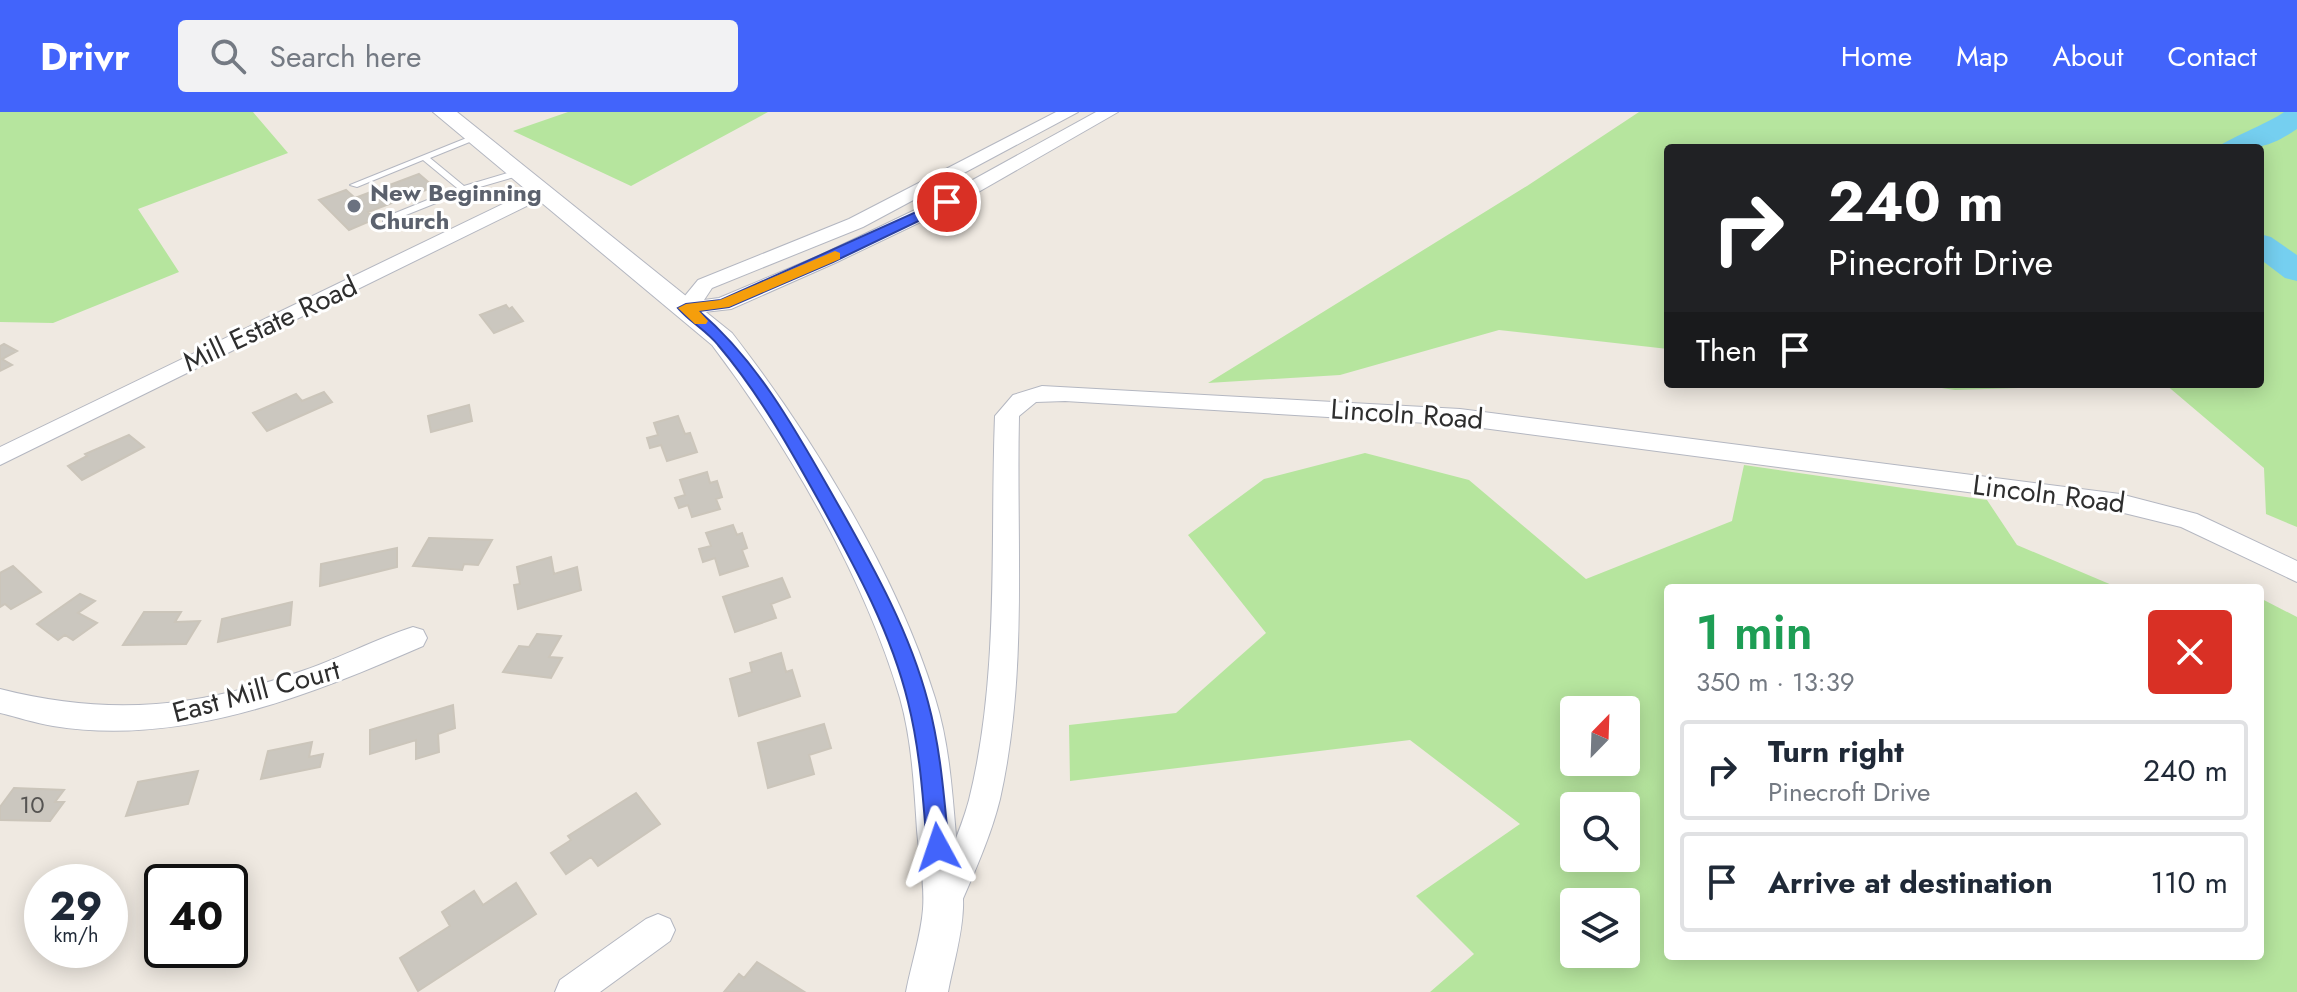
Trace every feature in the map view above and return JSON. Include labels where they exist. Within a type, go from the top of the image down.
[{"type":"street","points":[[444,112],[722,339],[757,385],[803,458],[869,576],[896,636],[918,699],[930,755],[943,908],[927,992]]},
{"type":"street","points":[[686,308],[705,284],[856,223],[1069,112]]},
{"type":"street","points":[[686,308],[723,304],[828,259],[947,202],[1109,112]]},
{"type":"street","name":"Mill Estate Road","points":[[0,457],[529,183]]},
{"type":"street","name":"Lincoln Road","points":[[943,908],[983,803],[993,756],[1002,655],[1007,416],[1015,404],[1031,395],[1086,395],[1460,417],[2120,503],[2188,520],[2297,572]]},
{"type":"street","name":"East Mill Court","points":[[0,701],[88,720],[130,720],[174,714],[219,706],[340,671],[413,638]]},
{"type":"street","points":[[572,992],[658,930]]},
{"type":"lane","points":[[354,185],[474,137]]},
{"type":"lane","points":[[424,157],[463,189]]},
{"type":"lane","points":[[386,220],[463,189],[529,183]]},
{"type":"green space","points":[[0,112],[253,112],[288,153],[138,209],[179,272],[53,323],[0,322]]},
{"type":"green space","points":[[568,112],[768,112],[631,186],[513,131]]},
{"type":"green space","points":[[1639,112],[2297,112],[2297,527],[2266,514],[2264,468],[2170,388],[2264,388],[2264,144],[1664,144],[1664,349],[1499,330],[1340,375],[1208,383],[1527,186]]},
{"type":"green space","points":[[1942,388],[2021,388],[1955,390]]},
{"type":"green space","points":[[1365,453],[1469,480],[1586,579],[1732,521],[1744,465],[1987,500],[2017,545],[2110,584],[1664,584],[1664,960],[2264,960],[2264,600],[2297,617],[2297,992],[1430,992],[1474,954],[1416,896],[1520,824],[1410,740],[1070,781],[1069,725],[1176,713],[1266,633],[1188,535],[1264,479]]},
{"type":"building","name":"New Beginning Church","points":[[419,174],[434,187],[368,212],[375,219],[349,230],[319,200],[346,190],[355,198]]},
{"type":"building","points":[[506,305],[509,309],[512,307],[523,321],[494,333],[480,315]]},
{"type":"building","points":[[4,344],[17,351],[2,359],[12,365],[0,371],[0,346]]},
{"type":"building","points":[[324,392],[332,402],[267,431],[253,413],[296,394],[302,401]]},
{"type":"building","points":[[469,405],[472,421],[431,432],[428,416]]},
{"type":"building","points":[[678,416],[685,434],[690,433],[697,452],[667,461],[661,445],[650,448],[647,438],[658,435],[654,423]]},
{"type":"building","points":[[129,435],[144,447],[82,480],[68,466],[87,456],[85,454]]},
{"type":"building","points":[[707,472],[710,483],[717,481],[722,497],[716,499],[720,509],[692,517],[688,505],[679,508],[675,498],[685,495],[680,480]]},
{"type":"building","points":[[733,525],[737,535],[742,533],[747,548],[742,550],[748,566],[720,575],[715,558],[703,562],[699,549],[711,546],[706,533]]},
{"type":"building","points":[[429,538],[492,540],[478,565],[464,564],[462,570],[413,566]]},
{"type":"building","points":[[397,548],[397,567],[320,586],[321,564]]},
{"type":"building","points":[[551,557],[554,574],[577,567],[581,590],[518,609],[514,585],[520,584],[517,567]]},
{"type":"building","points":[[13,566],[41,592],[11,609],[5,604],[0,607],[0,573]]},
{"type":"building","points":[[782,578],[790,597],[771,604],[776,618],[735,632],[723,597]]},
{"type":"building","points":[[80,594],[95,601],[78,613],[97,623],[73,640],[65,635],[58,640],[37,624]]},
{"type":"building","points":[[292,602],[290,625],[218,642],[222,619]]},
{"type":"building","points":[[144,612],[181,612],[175,622],[200,621],[186,644],[123,645]]},
{"type":"building","points":[[537,634],[561,636],[549,657],[562,658],[551,678],[503,672],[519,646],[529,647]]},
{"type":"building","points":[[781,653],[786,672],[792,670],[800,696],[739,716],[730,679],[752,672],[750,663]]},
{"type":"building","points":[[453,705],[455,728],[438,734],[439,752],[416,759],[416,740],[370,754],[370,730]]},
{"type":"building","points":[[824,724],[831,748],[809,755],[814,774],[768,788],[758,743]]},
{"type":"building","points":[[312,742],[309,757],[323,754],[320,767],[261,779],[268,751]]},
{"type":"building","points":[[198,771],[188,804],[126,816],[138,782]]},
{"type":"building","points":[[14,788],[64,790],[55,802],[64,802],[50,821],[0,820],[0,807]]},
{"type":"building","points":[[636,793],[660,824],[598,866],[591,857],[566,874],[551,853],[571,840],[568,836]]},
{"type":"building","points":[[516,883],[536,914],[418,991],[400,958],[450,926],[442,912],[474,891],[483,905]]},
{"type":"building","points":[[757,962],[803,991],[724,992],[739,974],[744,978]]},
{"type":"waterway","points":[[2247,144],[2267,136],[2297,116]]},
{"type":"waterway","points":[[2264,247],[2297,271]]},
{"type":"slow traffic","points":[[700,321],[686,308],[723,304],[835,256]]},
{"type":"place","name":"New Beginning Church","points":[[354,206]]},
{"type":"route","points":[[938,847],[930,755],[918,699],[896,636],[869,576],[803,458],[757,385],[722,339],[686,308],[723,304],[828,259],[947,202]]}]
